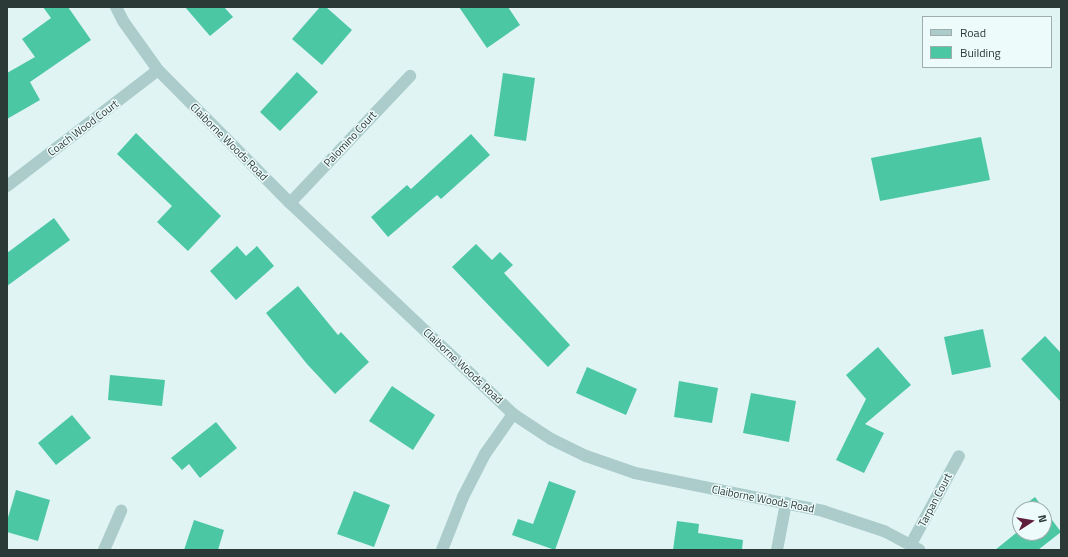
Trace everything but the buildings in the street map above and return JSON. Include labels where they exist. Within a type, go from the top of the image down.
[{"type":"street","name":"Claiborne Woods Road","points":[[116,7],[123,21],[158,70],[290,203],[513,414],[551,439],[586,456],[635,473],[786,503],[837,515],[884,531],[915,547]]},
{"type":"street","name":"Coach Wood Court","points":[[7,186],[158,70]]},
{"type":"street","name":"Palomino Court","points":[[290,203],[410,76]]},
{"type":"street","points":[[442,550],[463,497],[485,454],[513,414]]},
{"type":"street","name":"Tarpan Court","points":[[915,547],[958,456]]},
{"type":"street","points":[[777,550],[786,503]]},
{"type":"street","points":[[104,550],[121,512]]}]
